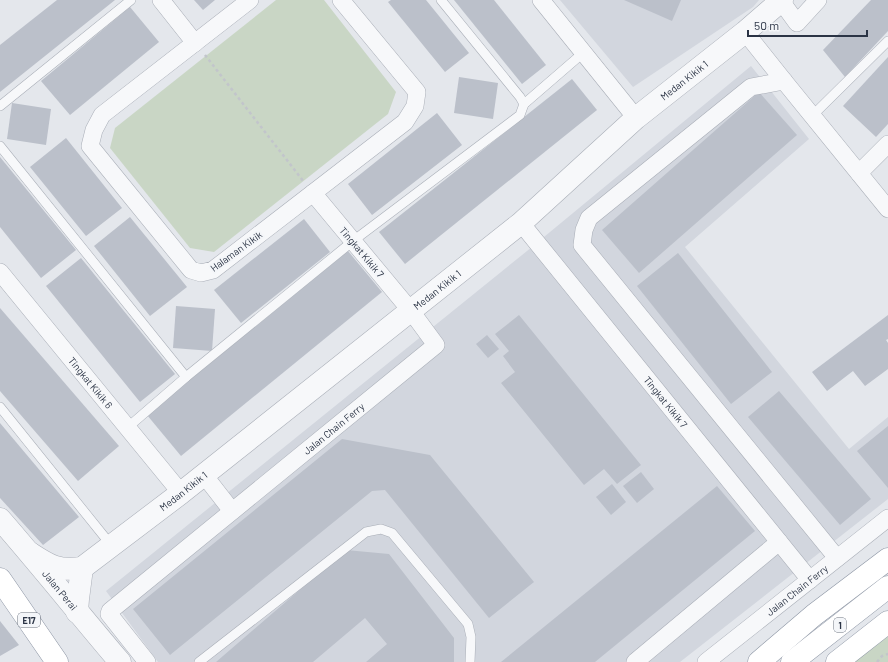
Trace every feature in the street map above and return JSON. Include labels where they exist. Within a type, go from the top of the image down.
[{"type":"highway","points":[[759,662],[814,615],[888,559]]},
{"type":"highway","name":"E17","points":[[0,579],[57,662]]},
{"type":"highway","name":"1","points":[[792,662],[888,587]]},
{"type":"highway","points":[[837,662],[888,622]]},
{"type":"street","points":[[161,0],[195,43]]},
{"type":"street","name":"Halaman Kikik","points":[[250,0],[102,115],[94,130],[90,146],[191,270],[201,273],[213,270],[405,122],[415,106],[417,92],[340,0]]},
{"type":"street","points":[[541,0],[636,118]]},
{"type":"street","points":[[781,0],[797,23],[818,0]]},
{"type":"street","name":"Medan Kikik 1","points":[[82,568],[204,475],[521,223],[636,118],[745,32],[781,0]]},
{"type":"street","points":[[745,32],[888,209]]},
{"type":"street","points":[[784,81],[751,88],[589,218],[584,230],[582,245],[837,558]]},
{"type":"street","points":[[859,173],[888,144]]},
{"type":"street","name":"Tingkat Kikik 7","points":[[313,193],[411,311],[436,345]]},
{"type":"street","name":"Tingkat Kikik 7","points":[[521,223],[810,580]]},
{"type":"street","name":"Tingkat Kikik 6","points":[[0,272],[181,493]]},
{"type":"street","name":"Jalan Chain Ferry","points":[[147,662],[110,614],[110,611],[436,345]]},
{"type":"street","points":[[204,475],[232,512]]},
{"type":"street","name":"Jalan Chain Ferry","points":[[706,662],[888,518]]},
{"type":"street","name":"Jalan Perai","points":[[0,519],[120,662]]},
{"type":"street","points":[[635,662],[779,542]]},
{"type":"street","points":[[30,553],[52,566],[64,569],[82,568],[77,612]]},
{"type":"lane","points":[[0,106],[131,0]]},
{"type":"lane","points":[[441,0],[520,97],[524,104]]},
{"type":"lane","points":[[812,116],[888,41]]},
{"type":"lane","points":[[127,428],[186,377],[353,241],[520,115],[524,104],[583,53]]},
{"type":"lane","points":[[0,146],[186,377]]},
{"type":"lane","points":[[0,407],[111,545]]},
{"type":"lane","points":[[199,662],[366,532],[381,529],[392,533],[468,624],[471,637],[470,662]]},
{"type":"path","points":[[195,43],[313,193]]},
{"type":"path","points":[[877,662],[882,656],[888,654]]},
{"type":"shaded area","points":[[560,0],[759,0],[753,7],[633,87]]},
{"type":"shaded area","points":[[751,66],[809,139],[685,247],[849,449],[888,417],[888,499],[680,662],[158,662],[106,591],[527,251]]},
{"type":"green space","points":[[276,0],[324,0],[396,92],[388,114],[214,252],[190,248],[110,148],[115,128]]},
{"type":"green space","points":[[888,636],[888,662],[854,662]]},
{"type":"building","points":[[57,0],[115,0],[0,92],[0,45]]},
{"type":"building","points":[[194,0],[215,0],[203,10]]},
{"type":"building","points":[[391,0],[426,0],[469,53],[445,72],[388,2]]},
{"type":"building","points":[[454,0],[494,0],[546,65],[522,84]]},
{"type":"building","points":[[624,0],[681,0],[672,21]]},
{"type":"building","points":[[871,0],[888,0],[888,31],[845,77],[823,50]]},
{"type":"building","points":[[130,7],[159,42],[70,115],[41,81]]},
{"type":"building","points":[[888,57],[888,124],[876,137],[843,106]]},
{"type":"building","points":[[459,77],[498,83],[493,119],[454,113]]},
{"type":"building","points":[[572,79],[597,110],[405,264],[379,232]]},
{"type":"building","points":[[759,92],[797,135],[639,273],[602,230]]},
{"type":"building","points":[[12,103],[51,109],[46,145],[7,139]]},
{"type":"building","points":[[437,113],[462,145],[372,215],[348,184]]},
{"type":"building","points":[[66,138],[122,208],[86,236],[30,167]]},
{"type":"building","points":[[0,157],[76,250],[41,278],[0,227]]},
{"type":"building","points":[[130,217],[187,287],[150,316],[94,246]]},
{"type":"building","points":[[304,219],[330,252],[241,323],[214,290]]},
{"type":"building","points":[[348,251],[382,292],[181,456],[147,415]]},
{"type":"building","points":[[678,253],[772,372],[731,404],[637,286]]},
{"type":"building","points":[[81,258],[175,374],[140,402],[46,286]]},
{"type":"building","points":[[176,306],[215,309],[212,351],[173,348]]},
{"type":"building","points":[[0,308],[119,446],[78,481],[0,391]]},
{"type":"building","points":[[519,315],[641,465],[617,484],[604,469],[584,485],[501,383],[515,372],[503,356],[509,351],[495,334]]},
{"type":"building","points":[[888,315],[888,339],[886,340],[888,343],[888,369],[865,386],[853,371],[827,391],[812,372]]},
{"type":"building","points":[[487,335],[499,349],[488,358],[476,344]]},
{"type":"building","points":[[779,391],[871,499],[840,525],[748,417]]},
{"type":"building","points":[[0,423],[79,517],[43,545],[0,498]]},
{"type":"building","points":[[888,426],[888,488],[857,451]]},
{"type":"building","points":[[342,439],[430,455],[534,582],[489,618],[385,490],[372,491],[170,655],[133,609]]},
{"type":"building","points":[[641,472],[654,489],[637,503],[623,486]]},
{"type":"building","points":[[612,484],[626,502],[611,515],[596,497]]},
{"type":"building","points":[[717,486],[755,531],[595,662],[501,662]]},
{"type":"building","points":[[346,550],[389,554],[454,638],[454,662],[366,662],[387,644],[365,618],[313,662],[216,662]]},
{"type":"building","points":[[0,621],[19,645],[0,656]]}]
